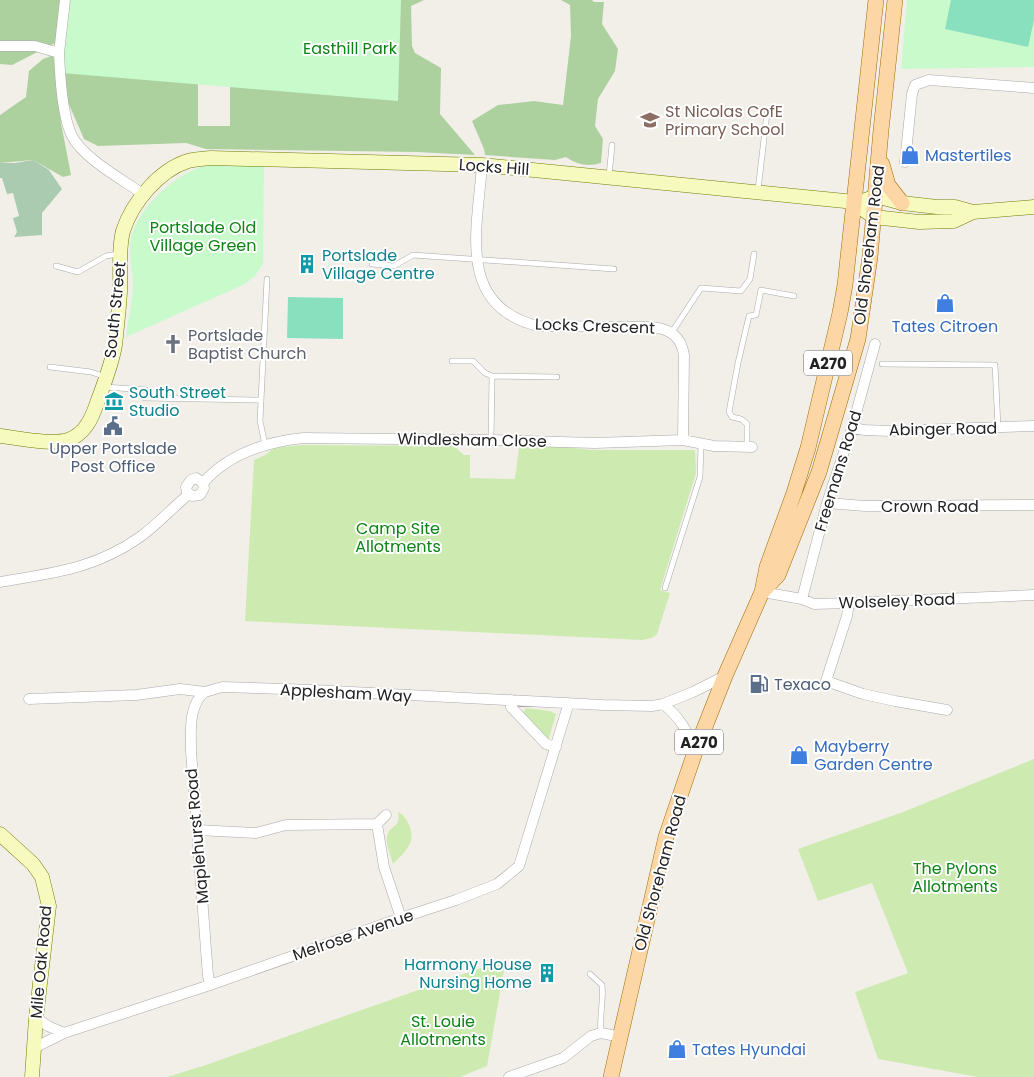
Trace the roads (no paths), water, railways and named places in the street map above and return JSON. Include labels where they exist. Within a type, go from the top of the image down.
[{"type":"main road","name":"Old Shoreham Road","points":[[612,1077],[666,837],[695,752],[725,676],[762,592],[767,567],[808,448],[838,321],[846,277],[876,0]]},
{"type":"main road","name":"Old Shoreham Road","points":[[762,592],[778,575],[820,472],[858,339],[868,281],[895,0]]},
{"type":"main road","points":[[879,156],[888,185],[902,203]]},
{"type":"street","points":[[65,0],[59,53],[64,100],[73,137],[88,155],[101,166],[143,194]]},
{"type":"street","points":[[0,46],[35,46],[59,53]]},
{"type":"street","points":[[905,162],[912,94],[915,85],[929,80],[1034,88]]},
{"type":"street","name":"Locks Hill","points":[[143,194],[166,172],[187,161],[210,158],[482,164],[855,204]]},
{"type":"street","name":"Locks Crescent","points":[[482,164],[476,259],[479,275],[491,297],[506,312],[526,323],[548,327],[652,327],[672,332],[683,347],[684,355],[683,440]]},
{"type":"street","name":"South Street","points":[[0,436],[48,441],[70,439],[85,428],[94,412],[105,382],[115,346],[123,232],[131,211],[143,194]]},
{"type":"street","points":[[855,204],[876,196],[902,203],[955,207],[973,212],[1034,207]]},
{"type":"street","points":[[855,204],[874,217],[919,222],[954,221],[973,212]]},
{"type":"street","name":"Freemans Road","points":[[802,599],[827,503],[852,428],[875,344]]},
{"type":"street","name":"Abinger Road","points":[[852,428],[889,431],[1034,426]]},
{"type":"street","name":"Windlesham Close","points":[[0,582],[62,571],[108,556],[140,537],[189,494],[197,496],[202,494],[203,483],[224,464],[246,452],[291,439],[491,440],[595,443],[683,440],[714,446],[749,447]]},
{"type":"street","name":"Crown Road","points":[[827,503],[866,506],[1034,505]]},
{"type":"street","name":"Wolseley Road","points":[[762,592],[802,599],[814,604],[1034,595]]},
{"type":"street","points":[[849,604],[847,616],[826,681],[863,694],[947,710]]},
{"type":"street","name":"Applesham Way","points":[[30,699],[136,695],[180,689],[205,692],[222,687],[641,706],[663,704],[725,676]]},
{"type":"street","name":"Maplehurst Road","points":[[205,692],[198,697],[191,722],[191,751],[210,985]]},
{"type":"street","points":[[511,700],[511,707],[546,744],[556,747]]},
{"type":"street","name":"Melrose Avenue","points":[[34,1048],[64,1033],[210,985],[498,884],[519,866],[556,747],[567,703]]},
{"type":"street","points":[[663,704],[681,721],[689,735],[695,752]]},
{"type":"street","points":[[197,830],[256,833],[286,825],[377,824],[386,815]]},
{"type":"street","points":[[377,824],[384,867],[401,918]]},
{"type":"street","name":"Mile Oak Road","points":[[0,834],[32,864],[42,877],[49,906],[36,1018],[32,1077]]},
{"type":"street","points":[[36,1018],[64,1033]]},
{"type":"street","points":[[509,1077],[563,1058],[591,1036],[601,1033],[621,1037]]},
{"type":"lane","points":[[758,193],[767,113]]},
{"type":"lane","points":[[609,177],[612,145]]},
{"type":"lane","points":[[56,266],[78,272],[106,256],[120,254]]},
{"type":"lane","points":[[672,332],[701,288],[741,292],[750,279],[754,254]]},
{"type":"lane","points":[[372,264],[394,266],[413,255],[614,269]]},
{"type":"lane","points":[[265,445],[260,421],[267,279]]},
{"type":"lane","points":[[749,447],[747,424],[741,419],[732,417],[729,412],[749,316],[756,315],[761,290],[794,296]]},
{"type":"lane","points":[[452,361],[473,362],[485,373],[492,376],[557,377]]},
{"type":"lane","points":[[882,364],[995,365],[998,428]]},
{"type":"lane","points":[[50,367],[91,372],[105,382],[146,390],[145,398],[261,400]]},
{"type":"lane","points":[[491,440],[492,376]]},
{"type":"lane","points":[[665,588],[700,477],[701,443]]},
{"type":"lane","points":[[590,974],[602,985],[601,1033]]},
{"type":"place","name":"St Nicolas CofE Primary School","points":[[650,120]]},
{"type":"place","name":"Mastertiles","points":[[910,155]]},
{"type":"place","name":"Portslade Village Centre","points":[[307,264]]},
{"type":"place","name":"Tates Citroen","points":[[945,303]]},
{"type":"place","name":"Portslade Baptist Church","points":[[173,344]]},
{"type":"place","name":"South Street Studio","points":[[114,401]]},
{"type":"place","name":"Upper Portslade Post Office","points":[[113,426]]},
{"type":"place","name":"Texaco","points":[[759,684]]},
{"type":"place","name":"Mayberry Garden Centre","points":[[799,755]]},
{"type":"place","name":"Harmony House Nursing Home","points":[[547,973]]},
{"type":"place","name":"Tates Hyundai","points":[[677,1049]]},
{"type":"park label","name":"Easthill Park","points":[[350,48]]},
{"type":"park label","name":"Portslade Old Village Green","points":[[203,236]]},
{"type":"park label","name":"Camp Site Allotments","points":[[398,537]]},
{"type":"park label","name":"The Pylons Allotments","points":[[955,877]]},
{"type":"park label","name":"St. Louie Allotments","points":[[443,1030]]}]
